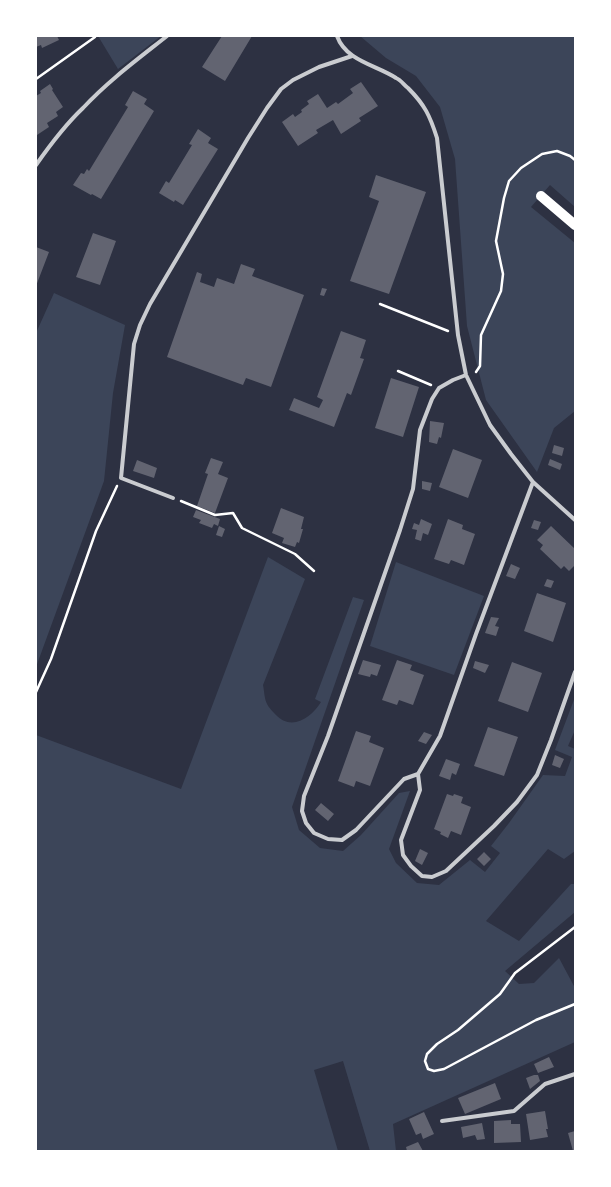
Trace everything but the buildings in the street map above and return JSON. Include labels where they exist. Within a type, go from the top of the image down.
[{"type":"main road","points":[[540,196],[575,225]]},
{"type":"street","points":[[36,165],[52,143],[82,108],[115,78],[167,36]]},
{"type":"street","points":[[337,36],[340,43],[352,56],[398,78],[420,100],[430,116],[437,138],[458,335],[466,376],[490,425],[511,454],[534,482],[575,520]]},
{"type":"street","points":[[173,498],[121,478],[134,344],[140,325],[150,304],[266,108],[281,89],[293,80],[319,68],[352,56]]},
{"type":"street","points":[[418,774],[404,779],[356,830],[342,840],[328,839],[314,832],[306,823],[302,811],[304,796],[330,729],[400,530],[412,489],[420,430],[432,399],[439,388],[453,380],[466,376]]},
{"type":"street","points":[[534,482],[473,641],[440,736],[418,774],[420,790],[401,840],[403,855],[411,866],[422,876],[432,876],[446,871],[517,802],[537,775],[575,672]]},
{"type":"street","points":[[442,1121],[514,1111],[545,1084],[575,1074]]},
{"type":"path","points":[[36,79],[95,37]]},
{"type":"path","points":[[466,376],[474,374],[480,366],[481,335],[501,291],[503,274],[496,241],[504,198],[509,181],[522,168],[542,154],[557,151],[570,156],[575,160]]},
{"type":"path","points":[[380,304],[458,335]]},
{"type":"path","points":[[398,371],[439,388]]},
{"type":"path","points":[[36,692],[51,659],[96,531],[121,478]]},
{"type":"path","points":[[173,498],[215,515],[234,513],[242,528],[295,554],[314,571]]},
{"type":"path","points":[[575,927],[515,973],[500,994],[458,1030],[437,1044],[427,1054],[425,1062],[428,1069],[434,1071],[444,1069],[536,1020],[575,1004]]},
{"type":"shaded area","points":[[98,36],[161,36],[118,69]]},
{"type":"shaded area","points":[[360,36],[575,36],[575,207],[550,185],[531,207],[575,243],[575,411],[554,428],[537,472],[486,400],[467,326],[455,159],[440,107],[416,76],[386,58]]},
{"type":"shaded area","points":[[54,293],[125,325],[113,393],[104,481],[36,667],[36,333]]},
{"type":"shaded area","points":[[268,557],[305,579],[263,685],[267,704],[281,719],[288,722],[300,721],[306,718],[317,708],[321,702],[315,699],[353,597],[364,600],[292,807],[299,830],[320,848],[343,851],[361,835],[399,793],[410,791],[389,849],[396,863],[417,883],[439,885],[470,860],[485,872],[500,853],[491,846],[543,775],[565,776],[572,757],[555,750],[575,697],[575,730],[568,746],[575,749],[575,851],[564,859],[548,849],[486,921],[519,941],[571,884],[575,884],[575,912],[505,971],[519,984],[534,983],[559,958],[575,988],[575,1042],[393,1124],[396,1151],[370,1151],[343,1061],[314,1070],[338,1151],[36,1151],[36,735],[181,789]]},
{"type":"shaded area","points":[[396,562],[484,596],[454,675],[370,646]]}]
